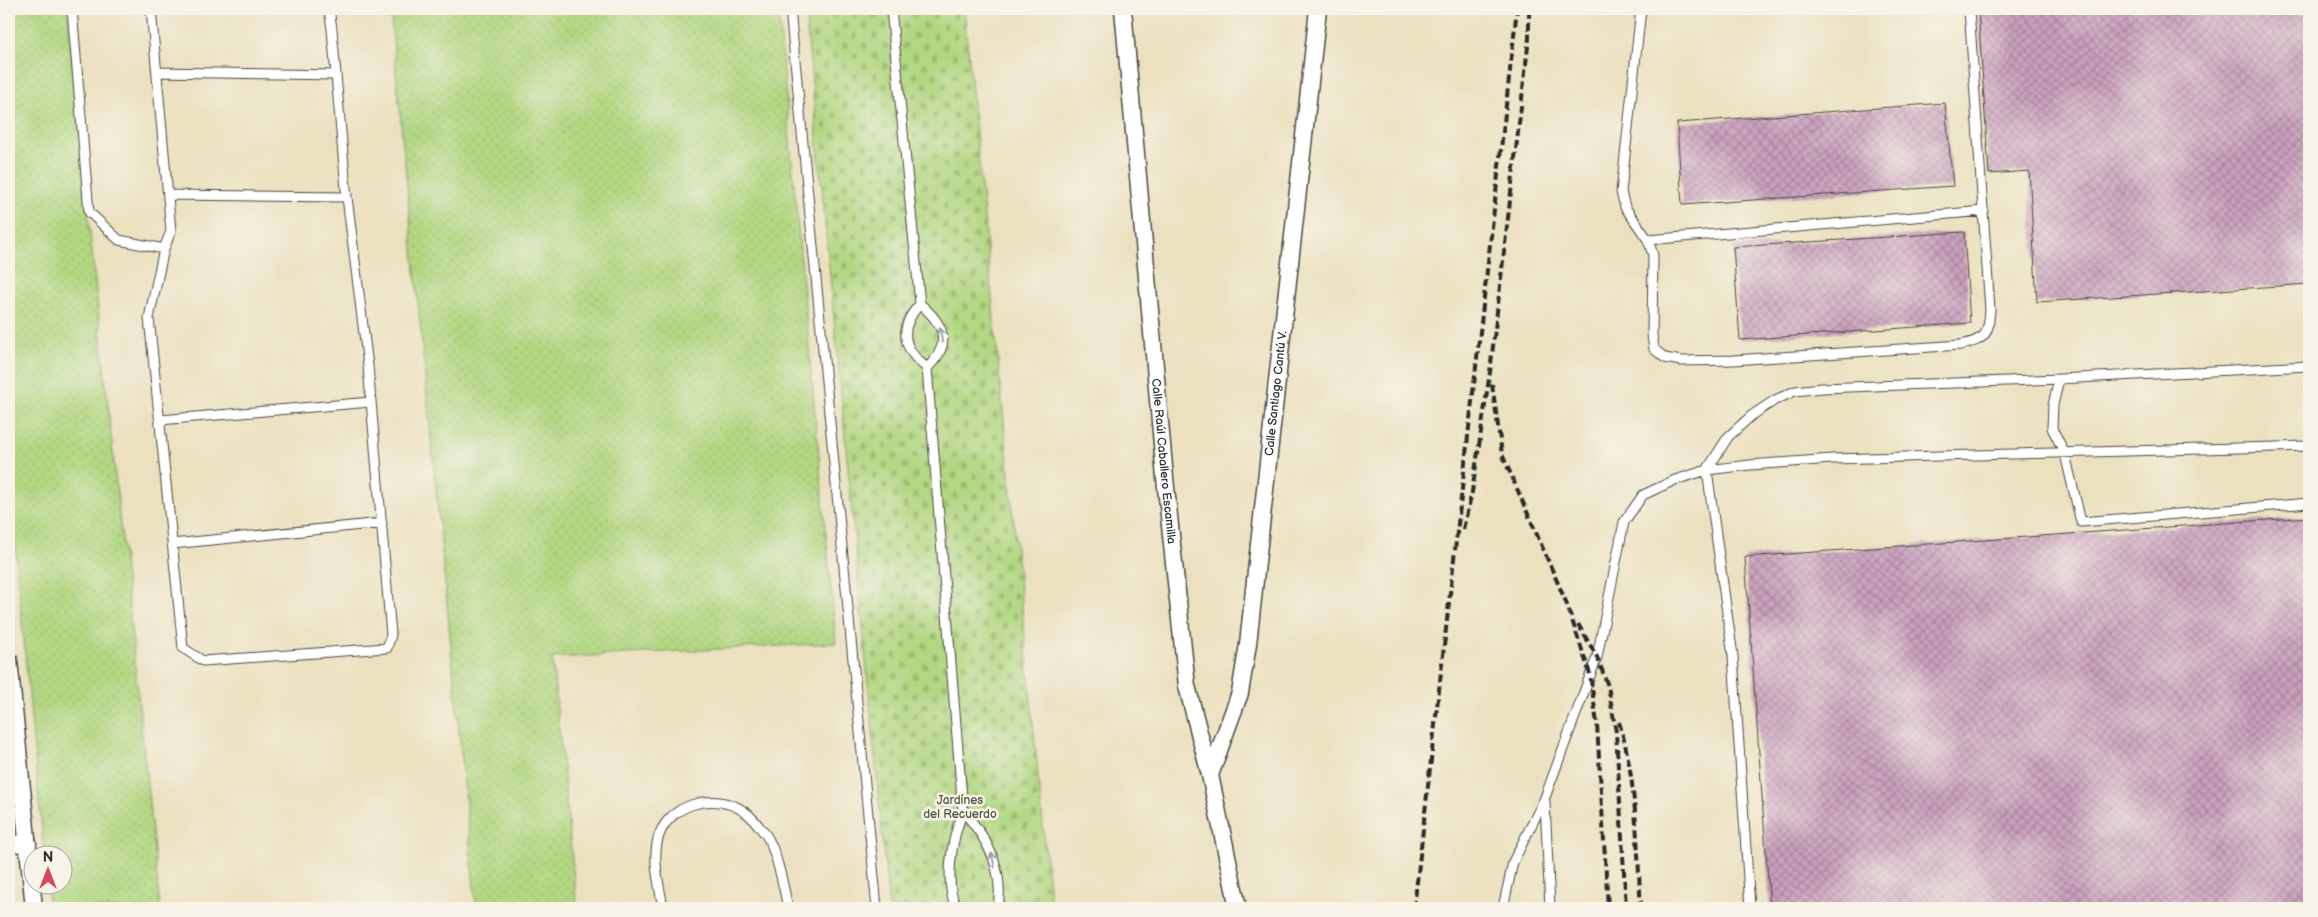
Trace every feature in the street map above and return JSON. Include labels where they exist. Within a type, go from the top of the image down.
[{"type":"street","name":"Calle Raúl Caballero Escamilla","points":[[1123,9],[1187,686],[1210,775],[1238,908]]},
{"type":"street","name":"Calle Santiago Cantú V.","points":[[1210,775],[1240,693],[1248,644],[1318,9]]},
{"type":"street","points":[[9,660],[12,732],[28,843],[34,908]]},
{"type":"street","points":[[9,844],[28,843]]},
{"type":"lane","points":[[72,9],[89,212],[119,240],[164,249]]},
{"type":"lane","points":[[152,9],[171,232],[164,249],[150,318],[182,648],[203,661],[387,648],[391,635],[371,402],[347,197],[328,9]]},
{"type":"lane","points":[[790,9],[877,908]]},
{"type":"lane","points":[[891,9],[920,304],[938,321],[943,336],[942,348],[937,360],[927,368]]},
{"type":"lane","points":[[1641,9],[1621,192],[1626,207],[1648,240],[1653,254],[1652,335],[1654,348],[1664,358],[1681,361],[1732,360],[1961,345],[1980,340],[1988,330],[1990,310],[1969,9]]},
{"type":"lane","points":[[157,72],[336,75]]},
{"type":"lane","points":[[168,195],[347,197]]},
{"type":"lane","points":[[1648,240],[1984,211]]},
{"type":"lane","points":[[920,304],[910,315],[905,328],[906,341],[911,354],[927,368],[963,811],[955,831],[951,851],[951,878],[956,908]]},
{"type":"lane","points":[[1750,908],[1733,656],[1707,470],[1728,436],[1751,416],[1775,400],[1794,391],[1822,388],[2059,379],[2309,366]]},
{"type":"lane","points":[[2059,379],[2053,405],[2052,428],[2066,454],[2081,522],[2309,504]]},
{"type":"lane","points":[[160,420],[371,402]]},
{"type":"lane","points":[[1503,908],[1513,862],[1544,800],[1597,656],[1624,522],[1643,495],[1674,480],[1707,470],[1832,459],[2309,446]]},
{"type":"lane","points":[[172,544],[382,523]]},
{"type":"lane","points":[[663,908],[658,878],[657,843],[668,818],[685,807],[716,800],[746,812],[767,837],[780,874],[788,908]]},
{"type":"lane","points":[[1544,800],[1550,908]]},
{"type":"lane","points":[[963,811],[981,831],[991,851],[997,876],[998,908]]},
{"type":"green space","points":[[9,9],[67,9],[160,908],[49,908],[48,894],[72,894],[72,844],[43,844],[9,485]]},
{"type":"green space","points":[[390,9],[778,9],[836,643],[552,658],[577,908],[476,908]]},
{"type":"green space","name":"Jardínes del Recuerdo","points":[[805,9],[964,9],[1051,908],[889,908]]},
{"type":"building","points":[[1978,9],[2309,9],[2309,284],[2037,302],[2029,171],[1989,174]]},
{"type":"building","points":[[1945,103],[1953,186],[1682,205],[1677,123]]},
{"type":"building","points":[[1964,232],[1970,323],[1740,340],[1733,247]]},
{"type":"building","points":[[2309,517],[2309,908],[1770,908],[1745,557]]},
{"type":"railway","points":[[1414,908],[1517,9]]},
{"type":"railway","points":[[1463,529],[1472,492],[1490,372],[1529,38],[1529,9]]},
{"type":"railway","points":[[1492,384],[1502,454],[1566,602],[1590,674],[1597,724],[1608,908]]},
{"type":"railway","points":[[1578,624],[1597,657],[1608,686],[1616,732],[1626,908]]},
{"type":"railway","points":[[1619,722],[1633,790],[1641,908]]}]
